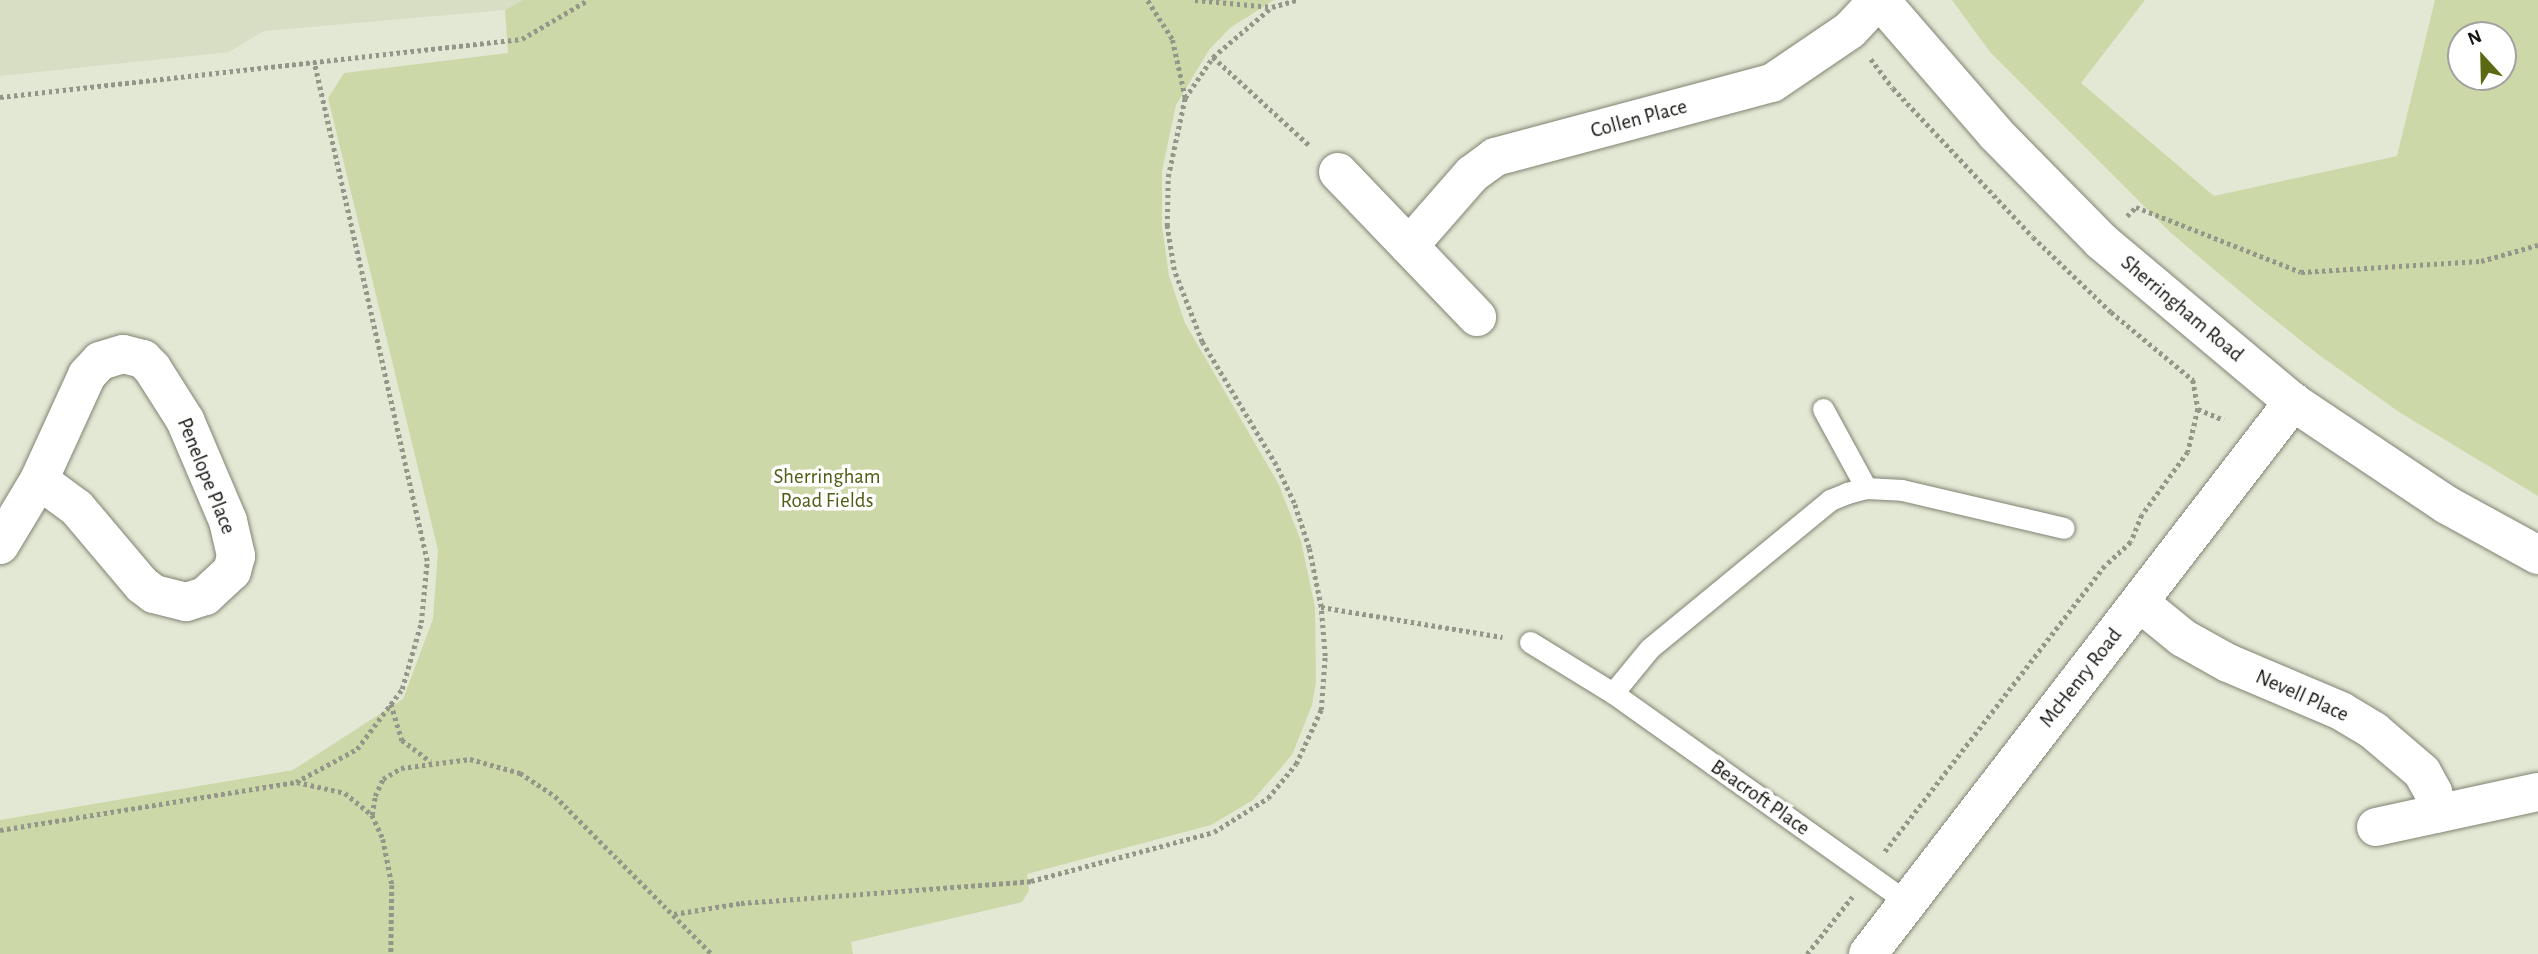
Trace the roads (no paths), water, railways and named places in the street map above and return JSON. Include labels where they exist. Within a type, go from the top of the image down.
[{"type":"street","name":"Sherringham Road","points":[[1879,0],[1996,134],[2101,241],[2293,402],[2447,505],[2538,555]]},
{"type":"street","name":"Collen Place","points":[[1409,246],[1472,174],[1495,157],[1772,83],[1850,30],[1879,0]]},
{"type":"street","points":[[1338,172],[1477,317]]},
{"type":"street","name":"Penelope Place","points":[[0,545],[39,480],[93,368],[100,360],[123,354],[143,359],[159,377],[201,452],[228,521],[236,556],[232,571],[205,596],[186,602],[154,594],[142,585],[77,508],[39,480]]},
{"type":"street","name":"McHenry Road","points":[[1868,954],[2293,402]]},
{"type":"street","name":"Nevell Place","points":[[2140,603],[2183,638],[2228,663],[2341,711],[2374,731],[2422,772],[2433,792],[2438,813]]},
{"type":"street","points":[[2376,827],[2538,792]]},
{"type":"lane","points":[[1823,409],[1866,488]]},
{"type":"lane","points":[[1612,694],[1650,648],[1830,500],[1866,488],[1902,490],[2064,528]]},
{"type":"lane","name":"Beacroft Place","points":[[1530,642],[1612,694],[1908,902]]},
{"type":"park label","name":"Sherringham Road Fields","points":[[827,489]]}]
